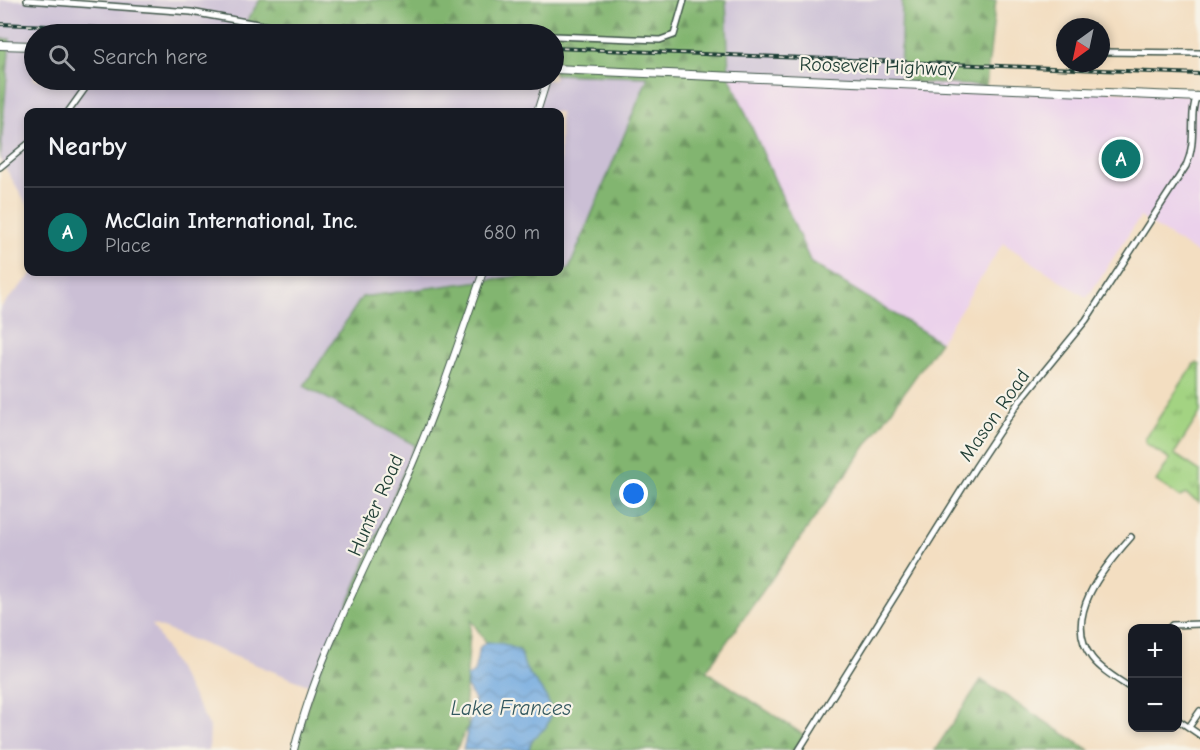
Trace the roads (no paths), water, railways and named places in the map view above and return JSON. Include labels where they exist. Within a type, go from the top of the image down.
[{"type":"main road","points":[[0,45],[24,46]]},
{"type":"main road","name":"Roosevelt Highway","points":[[564,69],[1198,97]]},
{"type":"street","points":[[27,0],[191,12],[257,24]]},
{"type":"street","points":[[564,36],[660,40],[674,35],[684,0]]},
{"type":"street","points":[[1110,52],[1200,53]]},
{"type":"street","points":[[71,108],[84,90]]},
{"type":"street","points":[[538,108],[544,90]]},
{"type":"street","name":"Mason Road","points":[[799,750],[1018,403],[1086,320],[1186,166],[1194,143],[1194,104],[1198,97]]},
{"type":"street","points":[[0,167],[24,147]]},
{"type":"street","name":"Hunter Road","points":[[294,750],[312,690],[404,483],[439,396],[482,276]]},
{"type":"street","points":[[1128,686],[1093,660],[1082,639],[1080,627],[1083,610],[1094,588],[1113,558],[1131,537]]},
{"type":"street","points":[[1182,625],[1200,624]]},
{"type":"street","points":[[1189,727],[1200,711]]},
{"type":"street","points":[[1182,723],[1200,735]]},
{"type":"water","name":"Lake Frances","points":[[487,642],[504,644],[520,651],[526,669],[549,703],[549,719],[545,728],[533,740],[529,750],[463,750],[475,701],[467,686],[467,677],[474,672],[480,647]]},
{"type":"railway","points":[[0,24],[24,25]]},
{"type":"railway","points":[[564,48],[1200,74]]},
{"type":"place","name":"McClain International, Inc.","points":[[1121,159]]}]
